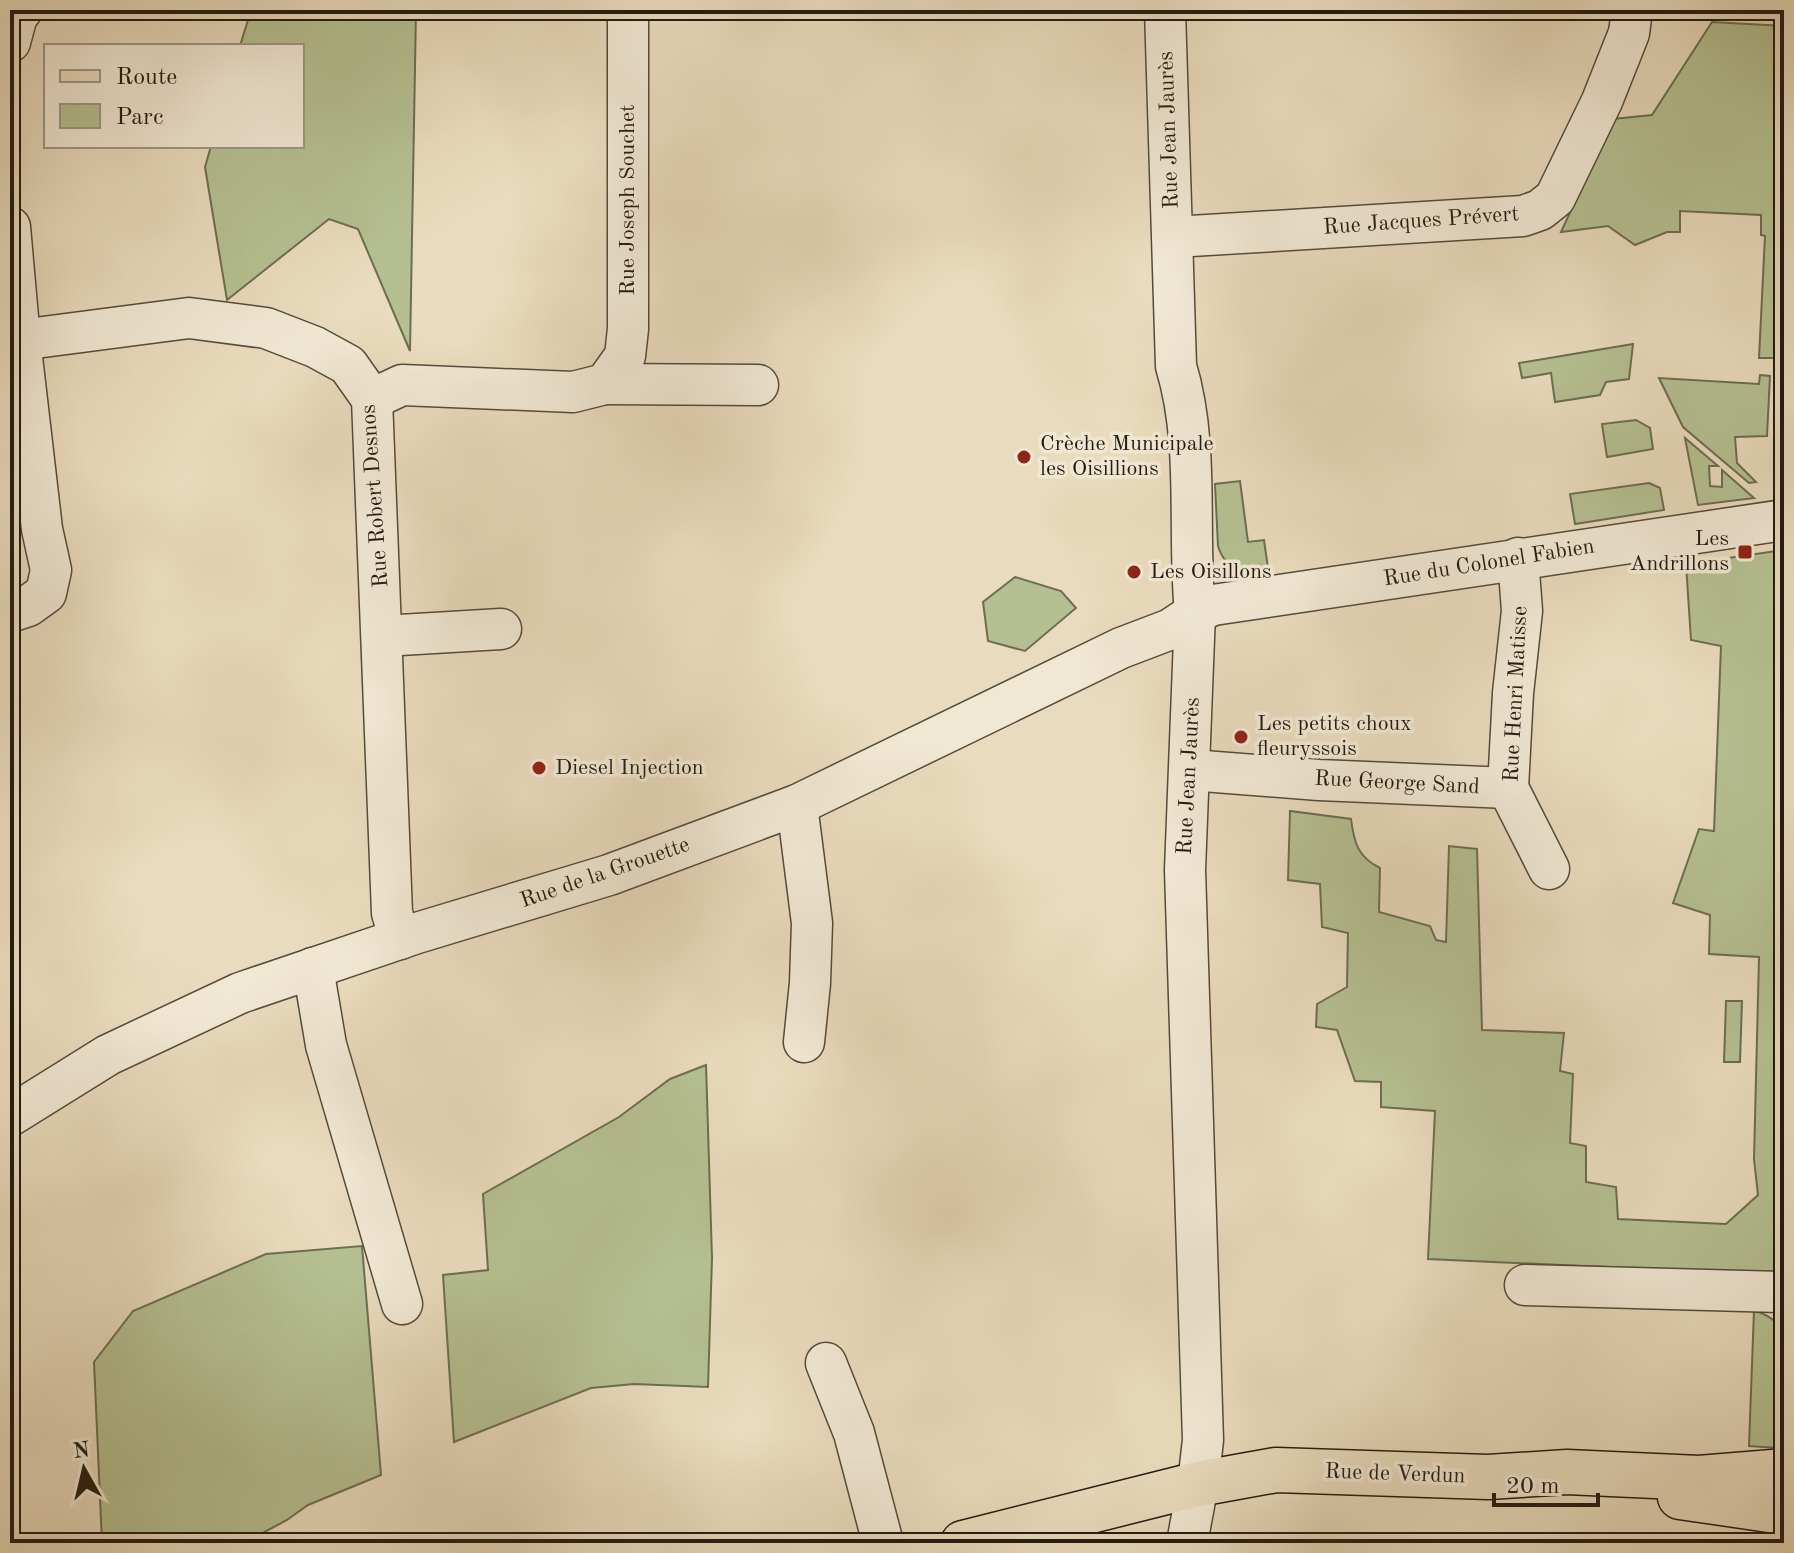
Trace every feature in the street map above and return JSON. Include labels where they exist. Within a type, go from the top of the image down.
[{"type":"main road","name":"Rue de Verdun","points":[[963,1543],[1198,1484],[1276,1470],[1488,1477],[1567,1472],[1699,1478],[1784,1471]]},
{"type":"main road","name":"Rue de Verdun","points":[[1198,1484],[1467,1494],[1671,1495],[1784,1512]]},
{"type":"street","name":"Rue Joseph Souchet","points":[[605,384],[625,356],[628,329],[628,10]]},
{"type":"street","name":"Rue Jean Jaurès","points":[[1165,10],[1176,366],[1186,399],[1195,613],[1185,870],[1203,1440],[1187,1543]]},
{"type":"street","name":"Rue Jacques Prévert","points":[[1173,234],[1191,236],[1523,216],[1540,210],[1555,198],[1602,101],[1629,33],[1632,10]]},
{"type":"street","points":[[10,227],[42,529],[51,570],[46,593],[28,606],[10,612]]},
{"type":"street","name":"Rue Robert Desnos","points":[[20,340],[189,318],[266,328],[315,347],[348,365],[372,399],[392,913],[400,939]]},
{"type":"street","points":[[372,399],[402,385],[573,392],[605,384],[758,385]]},
{"type":"street","name":"Rue du Colonel Fabien","points":[[1195,613],[1213,605],[1784,520]]},
{"type":"street","name":"Rue Henri Matisse","points":[[1518,558],[1522,611],[1513,693],[1508,788],[1549,869]]},
{"type":"street","name":"Rue de la Grouette","points":[[10,1116],[108,1055],[240,993],[400,939],[609,875],[797,805],[1121,648],[1171,629],[1195,613]]},
{"type":"street","points":[[383,636],[501,629]]},
{"type":"street","name":"Rue George Sand","points":[[1190,770],[1508,788]]},
{"type":"street","points":[[797,805],[812,923],[804,1042]]},
{"type":"street","points":[[313,968],[326,1045],[402,1304]]},
{"type":"street","points":[[1525,1285],[1784,1292]]},
{"type":"street","points":[[826,1363],[854,1433],[883,1543]]},
{"type":"green space","points":[[251,10],[416,10],[410,351],[358,229],[329,219],[227,300],[205,167],[210,148],[304,148],[304,44],[241,44]]},
{"type":"green space","points":[[1712,22],[1784,26],[1784,320],[1781,358],[1759,358],[1765,236],[1761,235],[1761,215],[1680,211],[1680,232],[1667,232],[1635,245],[1608,226],[1561,232],[1613,119],[1652,115]]},
{"type":"green space","points":[[1633,344],[1629,379],[1606,382],[1600,395],[1555,402],[1551,373],[1522,378],[1519,363]]},
{"type":"green space","points":[[1760,375],[1770,376],[1767,436],[1735,437],[1737,463],[1756,482],[1749,483],[1683,427],[1659,378],[1759,384]]},
{"type":"green space","points":[[1636,420],[1650,428],[1653,449],[1607,457],[1602,424]]},
{"type":"green space","points":[[1685,438],[1718,466],[1709,466],[1710,486],[1722,487],[1722,470],[1754,498],[1698,505]]},
{"type":"green space","points":[[1240,481],[1248,542],[1264,540],[1268,568],[1237,569],[1226,561],[1218,546],[1215,484]]},
{"type":"green space","points":[[1649,483],[1660,488],[1664,510],[1575,524],[1570,494]]},
{"type":"green space","points":[[1784,550],[1784,1275],[1428,1259],[1435,1111],[1381,1107],[1381,1082],[1355,1081],[1337,1030],[1316,1027],[1317,1004],[1347,987],[1348,933],[1322,927],[1320,884],[1288,880],[1290,811],[1351,819],[1358,848],[1380,868],[1379,912],[1430,926],[1436,940],[1446,942],[1449,846],[1477,849],[1482,1030],[1564,1033],[1560,1071],[1573,1074],[1570,1143],[1586,1146],[1586,1182],[1616,1187],[1618,1219],[1726,1224],[1758,1195],[1754,1159],[1759,957],[1709,954],[1710,915],[1673,903],[1699,829],[1714,831],[1721,646],[1691,640],[1686,564]]},
{"type":"green space","points":[[1015,577],[1061,591],[1076,608],[1025,651],[988,641],[983,602]]},
{"type":"green space","points":[[1726,1001],[1742,1001],[1740,1062],[1724,1062]]},
{"type":"green space","points":[[706,1065],[712,1258],[708,1387],[634,1384],[591,1388],[454,1442],[443,1275],[488,1270],[483,1194],[619,1117],[670,1079]]},
{"type":"green space","points":[[362,1246],[381,1475],[308,1505],[257,1536],[234,1543],[102,1543],[94,1362],[133,1311],[266,1254]]},
{"type":"green space","points":[[1754,1310],[1777,1323],[1784,1336],[1784,1439],[1778,1448],[1749,1446]]},
{"type":"place","name":"Crèche Municipale les Oisillions","points":[[1024,457]]},
{"type":"place","name":"Les Andrillons","points":[[1745,552]]},
{"type":"place","name":"Les Oisillons","points":[[1134,572]]},
{"type":"place","name":"Les petits choux fleuryssois","points":[[1241,737]]},
{"type":"place","name":"Diesel Injection","points":[[539,768]]}]
